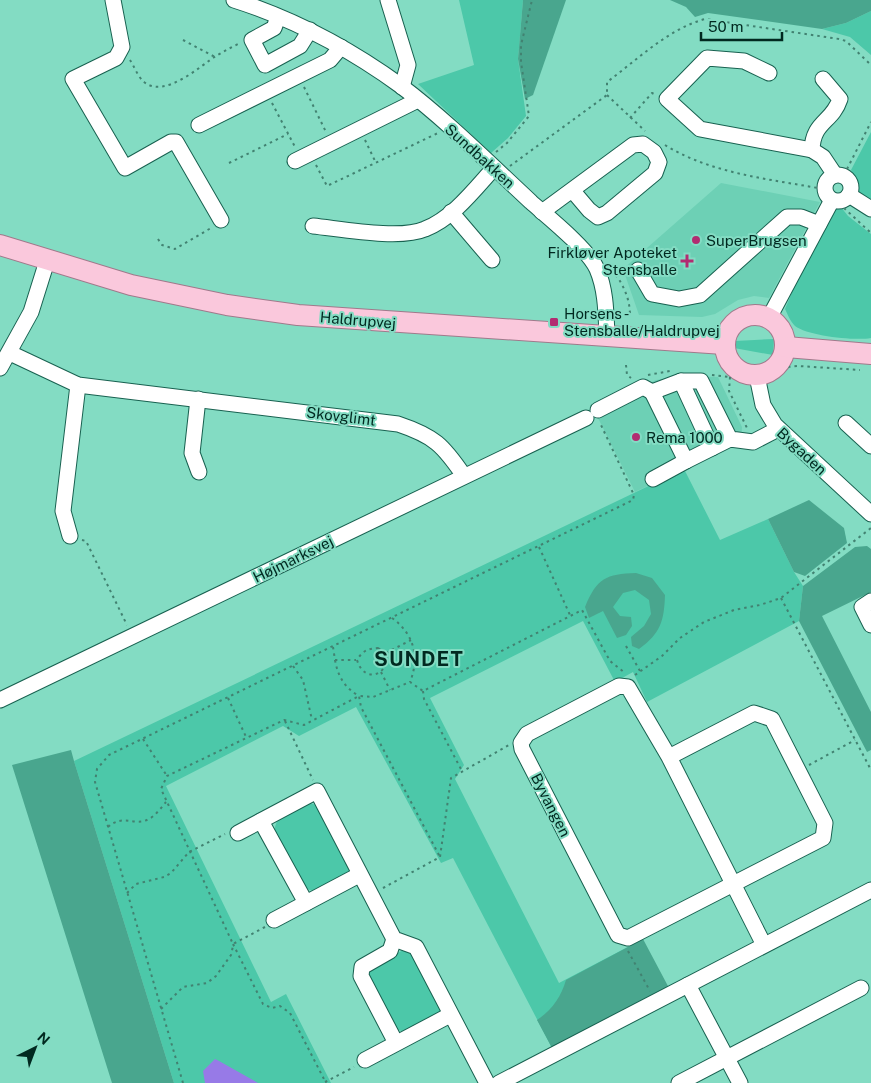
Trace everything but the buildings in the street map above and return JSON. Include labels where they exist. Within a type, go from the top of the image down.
[{"type":"main road","name":"Haldrupvej","points":[[0,245],[47,261],[131,285],[227,305],[298,315],[368,322],[724,344]]},
{"type":"main road","points":[[754,314],[769,318],[782,331],[786,347],[784,355],[766,372],[748,375],[734,367],[727,358],[724,344],[728,330],[740,318],[754,314]]},
{"type":"main road","points":[[786,347],[868,361]]},
{"type":"street","points":[[113,0],[122,47],[116,58],[73,79],[125,168],[171,142],[176,142],[221,220]]},
{"type":"street","name":"Sundbakken","points":[[234,0],[310,30],[402,87],[418,100],[542,212],[578,246],[596,267],[605,293],[607,336]]},
{"type":"street","points":[[388,0],[408,65],[402,87]]},
{"type":"street","points":[[278,17],[274,28],[252,40],[265,65],[300,46],[310,30]]},
{"type":"street","points":[[199,125],[330,60],[341,48]]},
{"type":"street","points":[[769,73],[744,61],[707,58],[667,100],[700,129],[812,150],[851,185],[837,196],[819,224],[769,318]]},
{"type":"street","points":[[812,150],[812,135],[836,108],[840,98],[823,79]]},
{"type":"street","points":[[296,161],[418,100]]},
{"type":"street","points":[[542,212],[633,145],[643,144],[654,152],[659,162],[655,173],[607,213],[598,217],[589,210],[572,190]]},
{"type":"street","points":[[314,226],[404,234],[425,229],[451,212],[489,164]]},
{"type":"street","points":[[840,176],[826,182],[837,196],[871,209]]},
{"type":"street","points":[[451,212],[492,260]]},
{"type":"street","points":[[638,270],[652,294],[679,299],[700,295],[787,217],[801,217],[819,224]]},
{"type":"street","points":[[0,368],[31,312],[47,261]]},
{"type":"street","name":"Skovglimt","points":[[10,353],[78,385],[398,424],[432,437],[452,458],[464,476]]},
{"type":"street","name":"Bygaden","points":[[766,372],[763,405],[778,429],[870,512]]},
{"type":"street","points":[[686,461],[652,392],[681,381],[701,381],[730,440]]},
{"type":"street","points":[[681,381],[712,448]]},
{"type":"street","points":[[70,536],[63,511],[78,385]]},
{"type":"street","name":"Højmarksvej","points":[[0,700],[464,476],[594,416],[643,387],[652,392]]},
{"type":"street","points":[[198,399],[192,454],[198,472]]},
{"type":"street","points":[[846,423],[871,446]]},
{"type":"street","points":[[653,480],[686,461],[730,440],[753,442],[778,429]]},
{"type":"street","points":[[871,601],[862,607],[871,625]]},
{"type":"street","points":[[521,742],[527,734],[619,686],[628,687],[669,757],[764,945]]},
{"type":"street","points":[[628,938],[823,838],[825,823],[772,719],[754,713],[669,757]]},
{"type":"street","name":"Byvangen","points":[[521,742],[522,749],[618,935],[628,938]]},
{"type":"street","points":[[238,833],[317,791],[359,875],[394,939],[416,947],[487,1083]]},
{"type":"street","points":[[261,821],[306,903]]},
{"type":"street","points":[[274,920],[359,875]]},
{"type":"street","points":[[499,1083],[871,890]]},
{"type":"street","points":[[394,939],[390,951],[362,967],[360,976],[396,1043]]},
{"type":"street","points":[[688,985],[740,1083]]},
{"type":"street","points":[[678,1083],[861,988]]},
{"type":"street","points":[[365,1060],[450,1015]]},
{"type":"path","points":[[489,164],[529,116],[520,62],[521,45],[532,0]]},
{"type":"path","points":[[183,40],[215,57]]},
{"type":"path","points":[[122,47],[143,82],[151,86],[162,86],[188,77],[215,57],[241,42],[252,40]]},
{"type":"path","points":[[299,76],[331,143]]},
{"type":"path","points":[[630,118],[652,93],[667,100]]},
{"type":"path","points":[[607,95],[648,133]]},
{"type":"path","points":[[840,176],[871,122]]},
{"type":"path","points":[[360,129],[376,164]]},
{"type":"path","points":[[229,163],[288,134]]},
{"type":"path","points":[[662,143],[678,153],[710,165],[837,196],[845,210],[871,233]]},
{"type":"path","points":[[158,239],[162,245],[175,249],[219,224],[221,220]]},
{"type":"path","points":[[596,267],[614,272],[626,291],[630,305],[630,316]]},
{"type":"path","points":[[766,372],[798,366],[868,361]]},
{"type":"path","points":[[730,377],[729,391],[753,442]]},
{"type":"path","points":[[183,1083],[95,782],[97,769],[109,755],[539,547],[634,498],[594,416]]},
{"type":"path","points":[[423,691],[582,610],[610,661],[631,678],[662,656],[680,638],[704,622],[734,610],[760,605],[781,598],[871,528]]},
{"type":"path","points":[[70,536],[86,541],[132,636]]},
{"type":"path","points":[[539,547],[571,616]]},
{"type":"path","points":[[781,598],[871,770]]},
{"type":"path","points":[[392,618],[400,624],[412,640],[415,665],[410,682]]},
{"type":"path","points":[[386,653],[412,640]]},
{"type":"path","points":[[626,646],[640,672]]},
{"type":"path","points":[[333,647],[340,678],[352,692],[359,696],[373,697],[410,682]]},
{"type":"path","points":[[378,648],[386,653],[387,660],[381,672],[373,675],[366,673],[360,668],[358,660],[361,654],[368,649],[378,648]]},
{"type":"path","points":[[335,660],[358,660]]},
{"type":"path","points":[[293,666],[303,680],[312,720]]},
{"type":"path","points":[[381,672],[390,690]]},
{"type":"path","points":[[410,682],[423,691],[424,699],[462,771]]},
{"type":"path","points":[[359,696],[304,725],[284,720],[167,776],[160,789],[263,1004],[272,1008],[280,1006],[290,1013],[326,1083],[365,1060]]},
{"type":"path","points":[[359,696],[361,707],[440,857]]},
{"type":"path","points":[[228,698],[247,739]]},
{"type":"path","points":[[284,720],[310,771],[317,791]]},
{"type":"path","points":[[143,739],[167,776]]},
{"type":"path","points":[[798,770],[855,740]]},
{"type":"path","points":[[440,857],[451,778],[513,743],[521,742]]},
{"type":"path","points":[[108,827],[122,819],[140,821],[148,819],[166,802]]},
{"type":"path","points":[[127,893],[136,884],[164,877],[171,873],[189,852],[232,830],[238,833]]},
{"type":"path","points":[[370,894],[440,857]]},
{"type":"path","points":[[161,1009],[183,987],[207,983],[216,976],[231,955],[233,944],[274,920]]},
{"type":"path","points":[[628,938],[626,946],[656,1001]]},
{"type":"shaded area","points":[[459,0],[523,0],[518,59],[526,116],[508,138],[491,153],[418,84],[474,65]]},
{"type":"shaded area","points":[[523,0],[566,0],[533,95],[525,99],[518,59]]},
{"type":"shaded area","points":[[670,0],[871,0],[871,11],[846,23],[822,29],[708,13],[695,17],[686,7]]},
{"type":"shaded area","points":[[871,11],[871,55],[850,37],[822,29],[846,23]]},
{"type":"shaded area","points":[[871,132],[871,200],[859,192],[857,181],[851,170]]},
{"type":"shaded area","points":[[721,183],[820,202],[769,298],[754,296],[738,300],[715,314],[702,317],[639,315],[623,269]]},
{"type":"shaded area","points":[[835,206],[841,207],[848,216],[871,234],[871,338],[843,338],[801,330],[790,320],[785,309],[803,266]]},
{"type":"shaded area","points":[[774,339],[773,355],[734,348],[735,341]]},
{"type":"shaded area","points":[[683,376],[718,377],[742,427],[741,441],[635,492],[593,408],[656,380]]},
{"type":"shaded area","points":[[684,469],[720,540],[768,519],[803,586],[799,621],[647,702],[633,672],[615,682],[583,621],[430,698],[464,765],[455,779],[559,983],[643,939],[552,1048],[453,858],[441,863],[356,707],[299,736],[283,726],[166,786],[271,1002],[286,994],[331,1083],[174,1083],[74,761]]},
{"type":"shaded area","points":[[809,500],[844,528],[847,543],[805,576],[794,572],[768,519]]},
{"type":"shaded area","points":[[867,546],[871,549],[871,592],[822,616],[871,712],[871,750],[867,752],[799,621],[803,586],[855,547]]},
{"type":"shaded area","points":[[636,573],[652,578],[665,595],[664,612],[660,626],[657,632],[639,649],[632,646],[631,637],[644,626],[651,614],[649,600],[635,590],[623,593],[613,607],[620,616],[631,617],[632,626],[626,635],[617,638],[603,611],[589,618],[585,607],[598,584],[604,580],[617,575]]},
{"type":"shaded area","points":[[71,750],[174,1083],[112,1083],[12,765]]},
{"type":"shaded area","points":[[309,803],[321,806],[351,864],[347,876],[316,892],[304,888],[274,830],[278,818]]},
{"type":"shaded area","points":[[643,939],[669,988],[552,1048],[537,1020],[555,1003],[566,980]]},
{"type":"shaded area","points":[[407,948],[414,951],[442,1005],[438,1017],[407,1033],[396,1029],[368,976],[371,967]]},
{"type":"shaded area","points":[[215,1059],[258,1083],[205,1083],[203,1071]]},
{"type":"place","name":"SuperBrugsen","points":[[696,240]]},
{"type":"place","name":"Firkløver Apoteket Stensballe","points":[[687,261]]},
{"type":"place","name":"Horsens - Stensballe/Haldrupvej","points":[[554,322]]},
{"type":"place","name":"Rema 1000","points":[[636,437]]},
{"type":"district","name":"SUNDET","points":[[419,659]]}]
